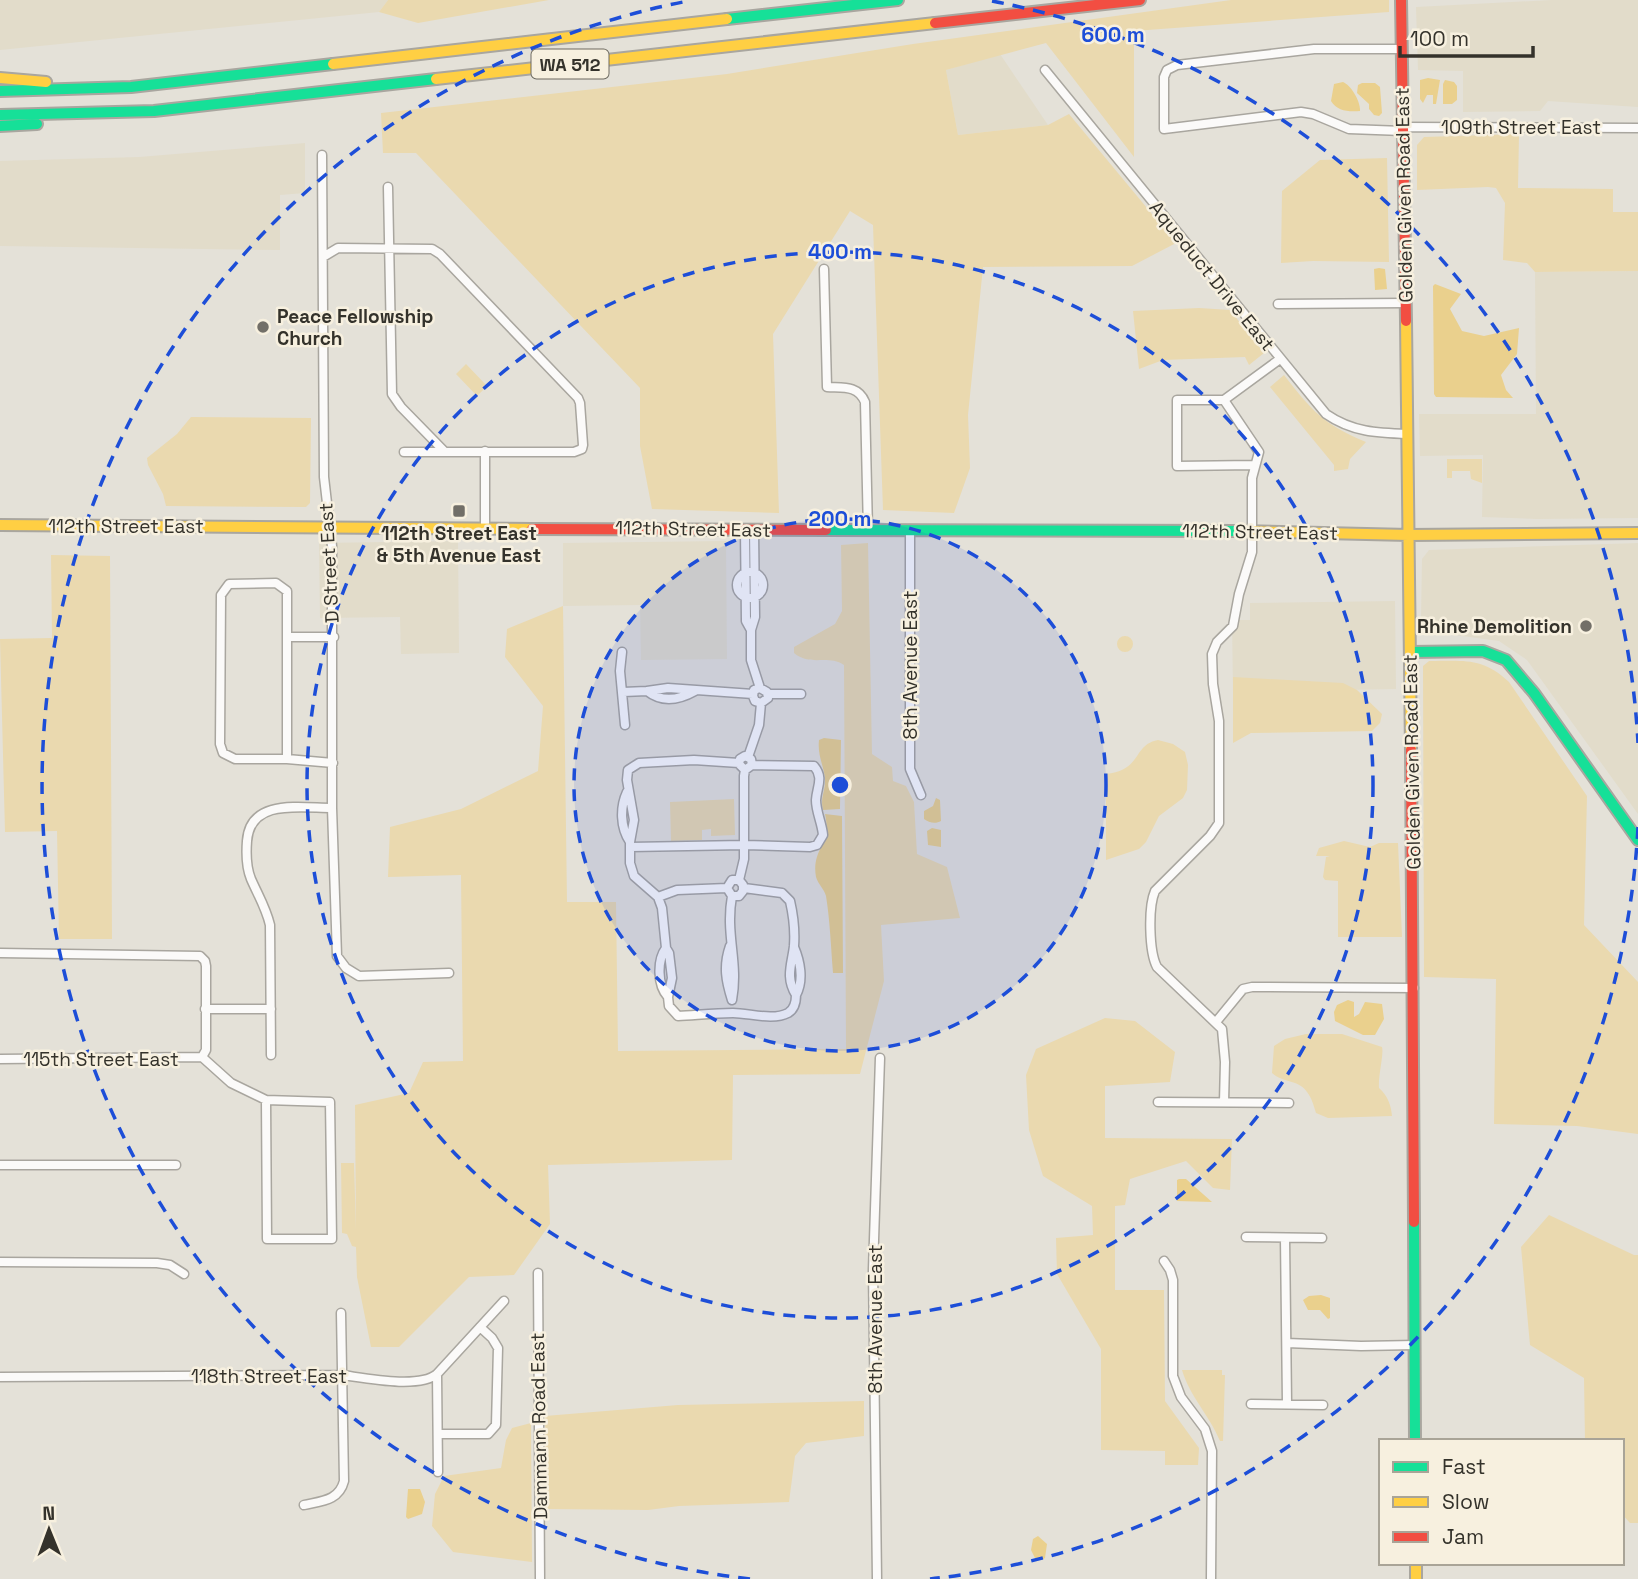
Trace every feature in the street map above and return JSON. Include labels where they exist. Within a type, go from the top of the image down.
[{"type":"main road","name":"WA 512","points":[[0,91],[131,87],[898,0]]},
{"type":"main road","name":"WA 512","points":[[0,115],[154,111],[1140,0]]},
{"type":"main road","name":"Golden Given Road East","points":[[1401,0],[1414,988],[1415,1439]]},
{"type":"main road","points":[[0,78],[131,87]]},
{"type":"main road","points":[[0,126],[154,111]]},
{"type":"main road","name":"112th Street East","points":[[0,525],[1253,531],[1409,535],[1638,533]]},
{"type":"main road","points":[[1410,652],[1483,651],[1506,660],[1534,693],[1638,840]]},
{"type":"street","name":"109th Street East","points":[[1402,49],[1314,49],[1177,65],[1167,70],[1164,77],[1164,129],[1301,113],[1313,114],[1349,129],[1638,128]]},
{"type":"street","name":"Aqueduct Drive East","points":[[1045,70],[1276,362],[1326,414],[1346,426],[1371,433],[1408,434]]},
{"type":"street","name":"D Street East","points":[[321,155],[324,477],[332,546],[332,808],[337,950],[339,961],[359,975],[449,974]]},
{"type":"street","points":[[388,187],[392,394],[401,407],[444,451]]},
{"type":"street","points":[[323,257],[338,248],[428,248],[440,254],[580,403],[583,445],[582,449],[574,452],[404,452]]},
{"type":"street","points":[[824,269],[827,387],[855,389],[865,402],[868,531]]},
{"type":"street","points":[[1278,304],[1406,303]]},
{"type":"street","points":[[1254,465],[1177,466],[1177,400],[1224,400],[1276,362]]},
{"type":"street","points":[[1224,400],[1259,452],[1254,465],[1252,552],[1239,594],[1233,626],[1217,642],[1212,654],[1213,684],[1219,721],[1219,823],[1210,836],[1155,891],[1152,902],[1152,955],[1157,967],[1216,1021],[1223,1034],[1224,1102]]},
{"type":"street","points":[[485,451],[485,527]]},
{"type":"street","points":[[750,530],[750,573]]},
{"type":"street","name":"8th Avenue East","points":[[911,531],[911,769],[921,795]]},
{"type":"street","points":[[750,573],[760,578],[763,585],[760,593],[750,597],[740,593],[737,585],[740,578],[750,573]]},
{"type":"street","points":[[288,759],[288,597],[283,587],[276,583],[229,584],[221,594],[220,744],[223,753],[235,759],[333,762]]},
{"type":"street","points":[[750,597],[746,621],[751,630],[755,701],[766,701],[768,694]]},
{"type":"street","points":[[288,637],[334,637]]},
{"type":"street","points":[[622,652],[620,671],[625,725]]},
{"type":"street","points":[[624,692],[668,688],[695,691],[765,690],[768,694],[800,694]]},
{"type":"street","points":[[657,897],[677,890],[730,892],[739,896],[744,859],[746,764],[759,725],[761,703]]},
{"type":"street","points":[[630,844],[817,845],[821,840],[822,830],[816,801],[820,776],[814,766],[694,760],[639,763],[627,774],[627,792],[623,799],[622,813],[626,837],[630,844],[630,863],[634,876],[657,897],[664,917],[666,947],[661,954],[660,970],[663,992],[668,997],[671,1010],[678,1016],[733,1013],[782,1015],[793,1008],[801,977],[799,957],[794,947],[790,901],[782,893],[732,880],[730,946],[725,979],[733,1013]]},
{"type":"street","points":[[271,1055],[270,925],[248,870],[248,832],[259,815],[271,809],[332,808]]},
{"type":"street","points":[[0,953],[193,954],[203,957],[206,966],[206,1050],[202,1057],[231,1083],[266,1100],[330,1102],[332,1239],[267,1239],[266,1100]]},
{"type":"street","points":[[1216,1021],[1243,989],[1252,987],[1414,988]]},
{"type":"street","points":[[205,1009],[271,1009]]},
{"type":"street","name":"115th Street East","points":[[0,1059],[202,1057]]},
{"type":"street","name":"8th Avenue East","points":[[877,1579],[873,1270],[880,1058]]},
{"type":"street","points":[[1158,1102],[1289,1103]]},
{"type":"street","points":[[0,1166],[176,1165]]},
{"type":"street","points":[[1246,1237],[1322,1238]]},
{"type":"street","points":[[1285,1238],[1287,1404]]},
{"type":"street","points":[[1164,1261],[1173,1280],[1172,1363],[1176,1385],[1181,1397],[1205,1429],[1212,1451],[1211,1579]]},
{"type":"street","points":[[0,1262],[157,1262],[170,1265],[184,1275]]},
{"type":"street","name":"Dammann Road East","points":[[538,1273],[540,1579]]},
{"type":"street","points":[[438,1472],[437,1374],[504,1301]]},
{"type":"street","points":[[304,1505],[335,1497],[343,1487],[341,1313]]},
{"type":"street","points":[[438,1434],[488,1434],[496,1425],[498,1348],[480,1327]]},
{"type":"street","points":[[1287,1343],[1415,1345]]},
{"type":"street","name":"118th Street East","points":[[0,1377],[342,1375],[425,1381],[437,1374]]},
{"type":"street","points":[[1251,1404],[1324,1405]]},
{"type":"shaded area","points":[[0,0],[388,0],[379,12],[0,50]]},
{"type":"shaded area","points":[[388,0],[549,0],[418,23],[379,12]]},
{"type":"shaded area","points":[[1231,0],[1389,0],[1389,12],[1134,31],[1134,157],[1046,43],[946,70],[958,135],[1048,125],[1069,114],[1176,243],[1132,266],[983,267],[968,415],[970,468],[954,513],[883,510],[873,225],[850,211],[773,334],[779,513],[652,509],[640,446],[640,388],[416,153],[383,153],[381,113],[727,74],[913,44]]},
{"type":"shaded area","points":[[1552,0],[1638,0],[1638,107],[1548,101],[1540,111],[1463,112],[1463,71],[1418,70],[1416,7]]},
{"type":"shaded area","points":[[1000,54],[1048,125],[958,135],[946,70]]},
{"type":"shaded area","points":[[1420,80],[1440,80],[1436,104],[1433,104],[1433,95],[1427,95],[1423,103],[1420,99]]},
{"type":"shaded area","points":[[1445,80],[1454,82],[1457,86],[1457,100],[1452,104],[1443,104]]},
{"type":"shaded area","points":[[1343,82],[1355,94],[1360,111],[1343,110],[1331,101],[1334,84]]},
{"type":"shaded area","points":[[1375,83],[1380,87],[1382,113],[1379,116],[1374,115],[1369,104],[1357,93],[1358,85]]},
{"type":"shaded area","points":[[1519,134],[1518,188],[1613,189],[1613,212],[1638,212],[1638,271],[1535,272],[1527,263],[1503,260],[1505,203],[1496,188],[1417,190],[1417,145],[1424,137]]},
{"type":"shaded area","points":[[305,143],[305,193],[280,195],[280,250],[0,246],[0,161],[139,157]]},
{"type":"shaded area","points":[[1387,158],[1389,262],[1281,263],[1282,191],[1320,160]]},
{"type":"shaded area","points":[[1374,269],[1385,269],[1387,289],[1375,290]]},
{"type":"shaded area","points":[[1638,271],[1638,518],[1482,517],[1483,455],[1420,456],[1419,414],[1536,414],[1535,272]]},
{"type":"shaded area","points":[[1435,284],[1461,294],[1450,309],[1462,331],[1484,336],[1519,328],[1517,354],[1501,375],[1506,390],[1513,398],[1436,397]]},
{"type":"shaded area","points":[[1199,308],[1230,310],[1264,353],[1249,365],[1245,357],[1163,360],[1139,369],[1133,311]]},
{"type":"shaded area","points":[[466,364],[487,386],[477,396],[456,374]]},
{"type":"shaded area","points":[[1284,375],[1319,415],[1339,429],[1366,442],[1350,459],[1348,469],[1334,471],[1334,465],[1270,387]]},
{"type":"shaded area","points":[[191,417],[311,418],[310,503],[306,507],[166,506],[147,458],[177,434]]},
{"type":"shaded area","points":[[1447,459],[1482,459],[1482,483],[1471,479],[1470,471],[1452,471],[1452,478],[1447,478]]},
{"type":"shaded area","points":[[458,541],[459,653],[401,654],[400,617],[320,618],[319,543]]},
{"type":"shaded area","points":[[726,541],[727,659],[641,660],[640,605],[563,606],[563,543]]},
{"type":"shaded area","points":[[868,543],[872,754],[892,767],[893,781],[906,786],[914,802],[917,854],[947,867],[960,918],[881,925],[884,981],[860,1074],[733,1075],[732,1160],[548,1165],[550,1224],[514,1275],[469,1277],[399,1347],[371,1347],[357,1277],[356,1247],[352,1246],[347,1234],[342,1233],[341,1163],[354,1163],[356,1230],[355,1105],[409,1093],[423,1062],[463,1061],[461,875],[388,877],[390,827],[461,809],[538,771],[543,706],[505,657],[507,629],[563,606],[567,902],[616,902],[618,1051],[846,1049],[844,665],[831,660],[800,657],[794,653],[794,647],[835,624],[842,611],[841,545]]},
{"type":"shaded area","points":[[1638,543],[1638,814],[1527,660],[1499,641],[1426,631],[1421,619],[1422,559],[1429,550]]},
{"type":"shaded area","points":[[51,555],[110,556],[112,939],[59,939],[57,831],[5,832],[0,639],[52,638]]},
{"type":"shaded area","points":[[1395,601],[1396,689],[1233,692],[1232,620],[1250,620],[1250,603]]},
{"type":"shaded area","points":[[1125,636],[1131,638],[1131,650],[1125,652],[1119,650],[1117,644],[1119,638]]},
{"type":"shaded area","points":[[1429,661],[1481,664],[1509,682],[1587,796],[1584,925],[1638,982],[1638,1134],[1577,1126],[1494,1124],[1496,979],[1424,977],[1423,666]]},
{"type":"shaded area","points":[[1233,677],[1343,683],[1357,690],[1382,714],[1380,723],[1372,731],[1251,733],[1233,743]]},
{"type":"shaded area","points":[[819,740],[841,740],[840,809],[823,810],[825,781]]},
{"type":"shaded area","points":[[1158,740],[1173,744],[1185,752],[1188,765],[1187,790],[1183,798],[1159,816],[1146,842],[1139,849],[1106,860],[1106,774],[1126,768],[1144,747]]},
{"type":"shaded area","points":[[936,798],[940,800],[941,821],[932,823],[924,819],[924,811],[933,806]]},
{"type":"shaded area","points":[[734,799],[735,835],[711,836],[711,829],[702,830],[702,840],[671,841],[670,802]]},
{"type":"shaded area","points":[[825,814],[842,816],[843,973],[833,973],[826,896],[816,877],[816,860],[826,833]]},
{"type":"shaded area","points":[[932,828],[941,830],[941,847],[928,845],[927,831]]},
{"type":"shaded area","points":[[1344,841],[1370,847],[1379,843],[1398,843],[1402,937],[1338,937],[1338,881],[1325,880],[1323,877],[1326,857],[1330,856],[1316,856],[1319,848]]},
{"type":"shaded area","points":[[1348,1000],[1354,1002],[1354,1017],[1359,1014],[1365,1002],[1382,1004],[1384,1019],[1375,1035],[1363,1035],[1335,1021],[1334,1012],[1337,1005]]},
{"type":"shaded area","points":[[1105,1018],[1135,1021],[1175,1052],[1170,1082],[1105,1086],[1105,1138],[1232,1139],[1230,1190],[1213,1188],[1186,1161],[1130,1179],[1125,1205],[1115,1206],[1115,1290],[1164,1290],[1165,1401],[1199,1448],[1198,1465],[1165,1465],[1165,1451],[1101,1450],[1101,1349],[1057,1274],[1056,1238],[1093,1235],[1092,1206],[1043,1176],[1029,1130],[1026,1075],[1036,1049]]},
{"type":"shaded area","points":[[1306,1034],[1342,1034],[1382,1047],[1379,1088],[1385,1094],[1392,1116],[1328,1118],[1316,1113],[1304,1088],[1272,1073],[1274,1046],[1285,1039]]},
{"type":"shaded area","points":[[1179,1179],[1186,1179],[1212,1202],[1177,1201]]},
{"type":"shaded area","points":[[1549,1215],[1638,1255],[1638,1523],[1630,1523],[1624,1516],[1624,1439],[1585,1439],[1584,1378],[1530,1345],[1521,1247]]},
{"type":"shaded area","points":[[1321,1295],[1330,1298],[1330,1318],[1320,1310],[1308,1310],[1303,1300],[1309,1296]]},
{"type":"shaded area","points":[[1182,1370],[1222,1370],[1222,1375],[1225,1375],[1223,1441],[1220,1441],[1195,1398]]},
{"type":"shaded area","points":[[864,1401],[864,1436],[806,1443],[795,1456],[789,1502],[679,1506],[648,1510],[546,1509],[545,1416],[678,1405]]},
{"type":"shaded area","points":[[531,1423],[532,1562],[453,1552],[432,1526],[435,1494],[444,1476],[501,1468],[506,1440],[512,1428]]},
{"type":"shaded area","points":[[408,1489],[420,1489],[425,1502],[422,1514],[408,1519],[406,1517]]},
{"type":"shaded area","points":[[1038,1536],[1047,1544],[1045,1558],[1042,1560],[1035,1558],[1031,1550],[1033,1539]]},
{"type":"traffic: fast","points":[[727,19],[898,0]]},
{"type":"traffic: fast","points":[[0,91],[131,87],[333,64]]},
{"type":"traffic: fast","points":[[0,115],[154,111],[436,79]]},
{"type":"traffic: fast","points":[[0,126],[37,124]]},
{"type":"traffic: fast","points":[[826,530],[1239,531]]},
{"type":"traffic: fast","points":[[1411,652],[1483,651],[1506,660],[1534,693],[1638,840]]},
{"type":"traffic: fast","points":[[1414,1222],[1415,1439]]},
{"type":"traffic: slow","points":[[333,64],[727,19]]},
{"type":"traffic: slow","points":[[436,79],[935,23]]},
{"type":"traffic: slow","points":[[0,78],[46,82]]},
{"type":"traffic: slow","points":[[1406,321],[1411,750]]},
{"type":"traffic: slow","points":[[0,525],[532,529]]},
{"type":"traffic: slow","points":[[1239,531],[1409,535],[1638,533]]},
{"type":"traffic: slow","points":[[1416,1565],[1416,1579]]},
{"type":"traffic: jam","points":[[935,23],[1140,0]]},
{"type":"traffic: jam","points":[[1401,0],[1406,321]]},
{"type":"traffic: jam","points":[[532,529],[826,530]]},
{"type":"traffic: jam","points":[[1411,750],[1414,1222]]},
{"type":"place","name":"Peace Fellowship Church","points":[[263,327]]},
{"type":"place","name":"112th Street East & 5th Avenue East","points":[[459,511]]},
{"type":"place","name":"Rhine Demolition","points":[[1586,626]]}]
